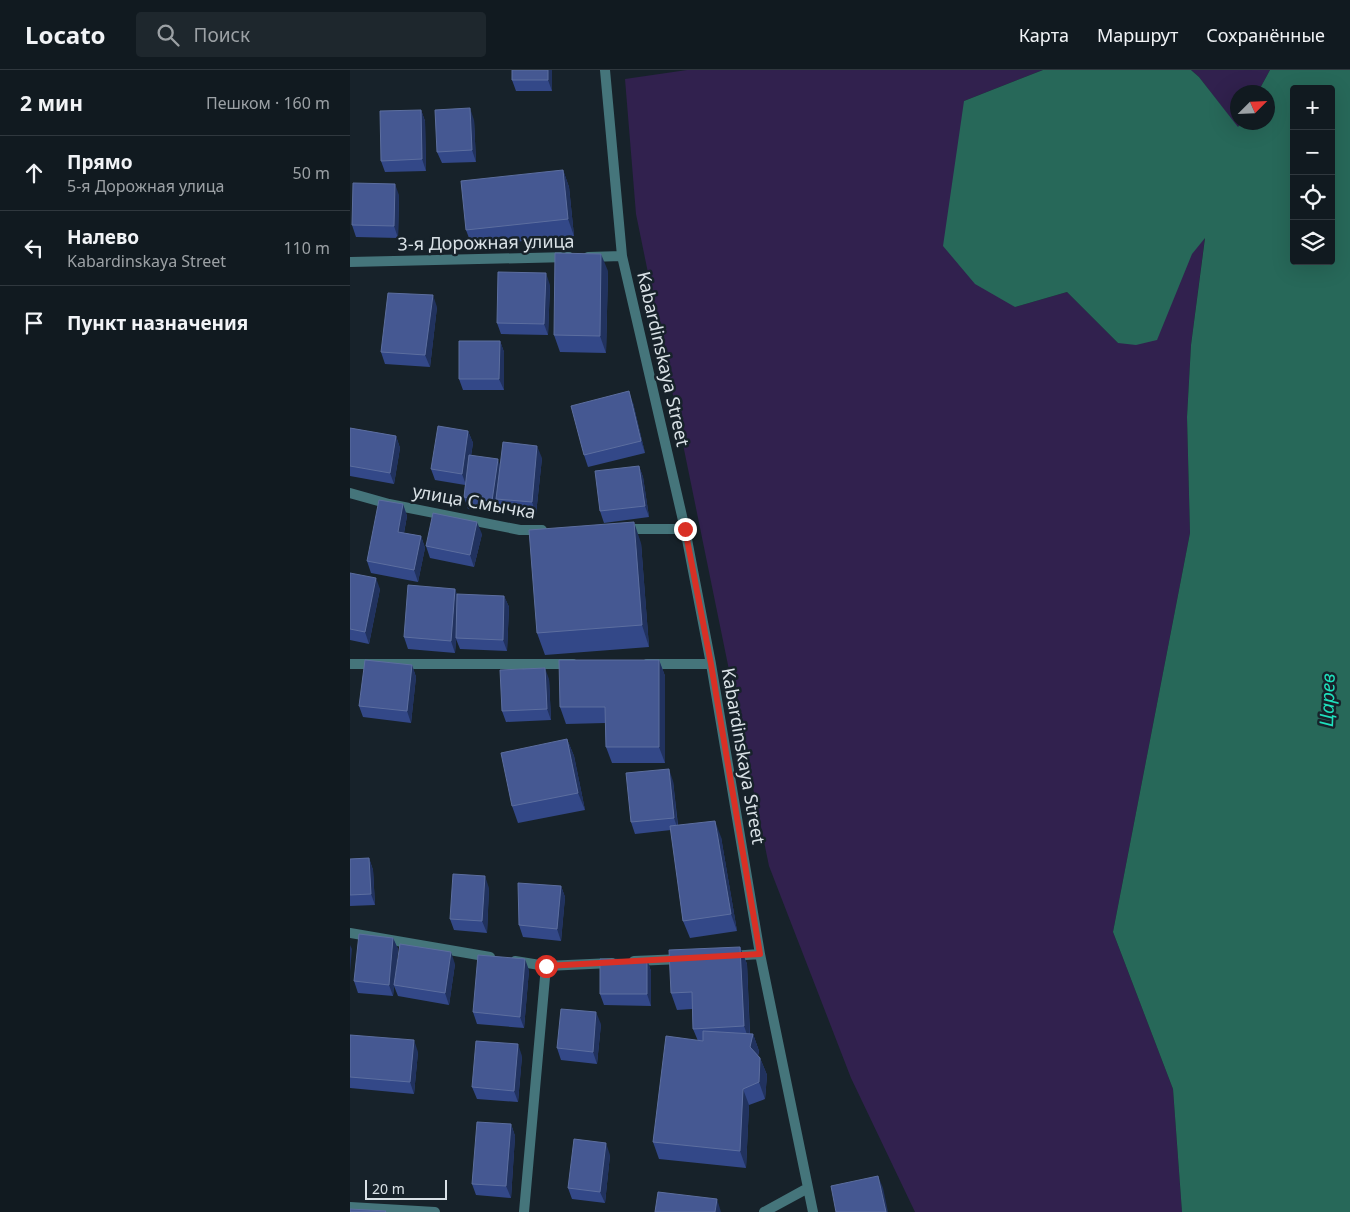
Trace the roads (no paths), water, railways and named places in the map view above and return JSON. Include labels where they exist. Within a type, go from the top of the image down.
[{"type":"street","name":"Kabardinskaya Street","points":[[605,70],[622,256],[685,529],[711,664],[760,954],[813,1212]]},
{"type":"street","name":"3-я Дорожная улица","points":[[350,262],[622,256]]},
{"type":"street","name":"улица Смычка","points":[[350,493],[389,504],[520,530],[549,530]]},
{"type":"street","points":[[617,529],[685,529]]},
{"type":"street","points":[[350,664],[584,664]]},
{"type":"street","points":[[633,664],[711,664]]},
{"type":"street","points":[[350,933],[546,966],[692,958]]},
{"type":"street","points":[[721,956],[760,954]]},
{"type":"street","points":[[524,1212],[546,966]]},
{"type":"street","points":[[764,1212],[808,1188]]},
{"type":"street","points":[[350,1207],[435,1212]]},
{"type":"water","name":"Царев","points":[[1043,70],[1191,70],[1199,77],[1230,117],[1230,130],[1275,130],[1275,85],[1262,85],[1270,70],[1350,70],[1350,1212],[1182,1212],[1173,1089],[1113,932],[1190,533],[1187,417],[1191,345],[1205,238],[1192,254],[1157,340],[1136,345],[1118,343],[1067,292],[1015,307],[975,284],[943,246],[964,101]]}]
